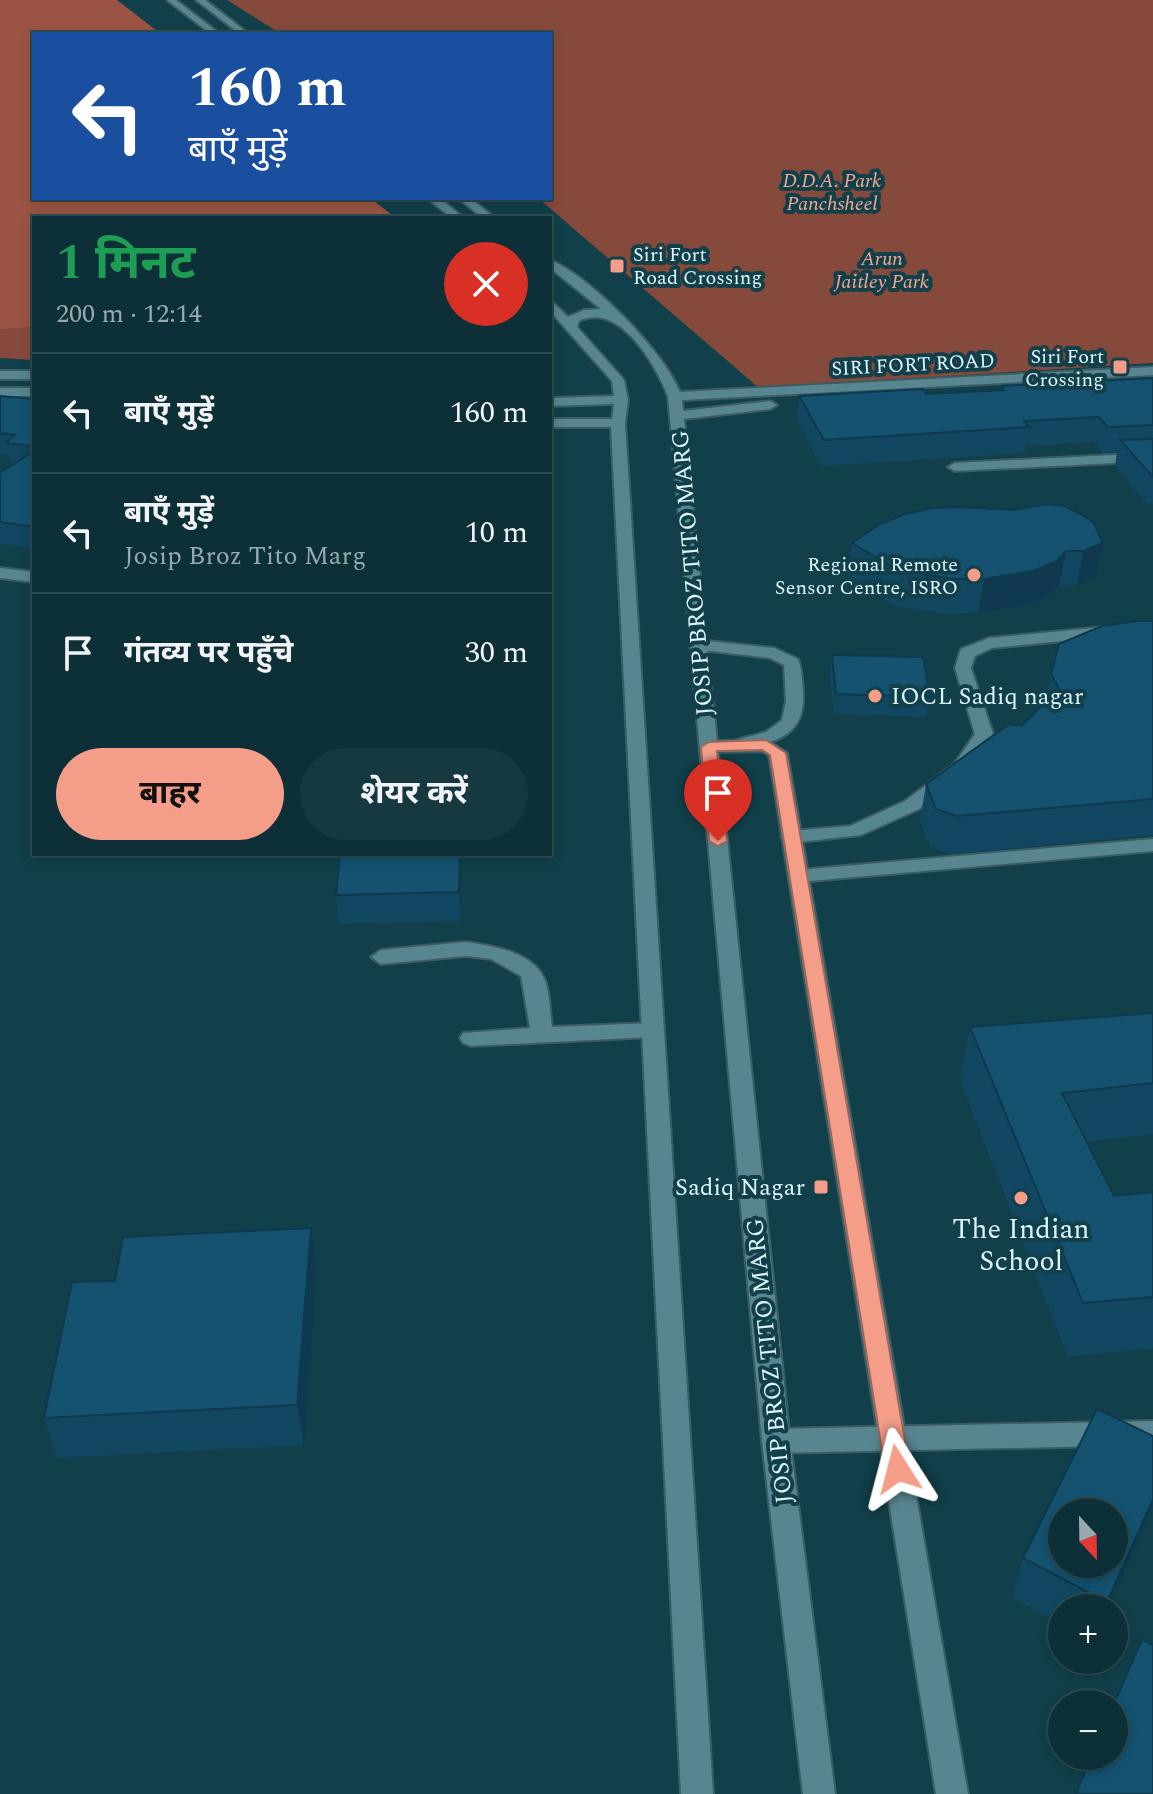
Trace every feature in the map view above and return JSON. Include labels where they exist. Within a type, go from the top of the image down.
[{"type":"main road","points":[[171,0],[213,32]]},
{"type":"main road","points":[[200,0],[242,32]]},
{"type":"main road","points":[[435,200],[456,216]]},
{"type":"main road","points":[[466,200],[487,216]]},
{"type":"main road","name":"JOSIP BROZ TITO MARG","points":[[552,265],[615,312],[671,379],[676,406],[776,1441],[819,1794]]},
{"type":"main road","points":[[552,306],[618,380],[697,1794]]},
{"type":"main road","points":[[571,328],[573,319],[587,313],[604,314],[623,322]]},
{"type":"main road","name":"SIRI FORT ROAD","points":[[676,406],[1153,371]]},
{"type":"main road","points":[[32,375],[7,375],[3,392],[32,392]]},
{"type":"main road","name":"SIRI FORT ROAD","points":[[676,406],[755,406],[1153,385]]},
{"type":"main road","points":[[552,402],[619,412]]},
{"type":"main road","points":[[552,423],[619,412]]},
{"type":"main road","points":[[955,467],[1153,457]]},
{"type":"main road","points":[[0,573],[32,577]]},
{"type":"main road","points":[[791,837],[854,831],[912,805],[962,767],[984,734],[963,668],[967,653],[989,643],[1018,640],[1134,629],[1153,635]]},
{"type":"main road","points":[[699,645],[774,653],[792,663],[798,712],[788,727],[776,736],[735,746]]},
{"type":"main road","points":[[709,747],[766,745],[778,753],[952,1794]]},
{"type":"main road","points":[[799,876],[1153,845]]},
{"type":"main road","points":[[381,957],[466,949],[496,953],[529,971],[535,982],[542,1035]]},
{"type":"main road","points":[[471,1038],[652,1030]]},
{"type":"main road","points":[[776,1441],[1153,1433]]},
{"type":"green space","name":"D.D.A. Park Panchsheel","points":[[227,0],[1153,0],[1153,363],[759,388],[540,200],[552,200],[552,32],[278,32]]},
{"type":"green space","points":[[32,327],[32,360],[0,358],[0,330]]},
{"type":"shaded area","points":[[0,0],[117,0],[158,32],[32,32],[32,200],[373,200],[393,216],[32,216],[32,327],[0,330]]},
{"type":"building","points":[[1153,378],[1153,425],[1108,427],[1099,417],[1024,421],[1029,427],[824,440],[799,396],[923,389],[926,394],[1004,390],[1001,386]]},
{"type":"building","points":[[0,396],[32,399],[32,446],[6,443],[15,435],[0,433]]},
{"type":"building","points":[[1153,439],[1153,477],[1120,440]]},
{"type":"building","points":[[32,452],[32,527],[0,522],[0,473]]},
{"type":"building","points":[[1047,504],[1064,506],[1094,523],[1103,543],[1083,551],[1066,551],[1057,561],[1033,571],[984,579],[954,579],[899,571],[852,543],[880,524],[932,508],[1013,510]]},
{"type":"building","points":[[1153,621],[1153,799],[957,816],[936,809],[926,784],[1009,724],[1021,726],[1059,689],[1051,674],[1059,644],[1102,626]]},
{"type":"building","points":[[832,655],[923,657],[930,697],[836,694]]},
{"type":"building","points":[[340,856],[460,856],[459,892],[336,895]]},
{"type":"building","points":[[1153,1013],[1153,1083],[1062,1093],[1114,1196],[1153,1192],[1153,1297],[1083,1303],[970,1027]]},
{"type":"building","points":[[311,1228],[297,1405],[44,1418],[72,1282],[115,1281],[123,1237]]},
{"type":"building","points":[[1097,1409],[1153,1436],[1153,1499],[1128,1555],[1128,1498],[1053,1498]]},
{"type":"building","points":[[1048,1508],[1048,1571],[1023,1558]]},
{"type":"building","points":[[1061,1578],[1118,1578],[1111,1594],[1092,1594]]},
{"type":"building","points":[[1142,1639],[1153,1645],[1153,1794],[1076,1794],[1086,1770],[1128,1770],[1128,1690],[1120,1690]]},
{"type":"place","name":"Siri Fort Road Crossing","points":[[617,266]]},
{"type":"place","name":"Siri Fort Crossing","points":[[1120,367]]},
{"type":"place","name":"Regional Remote Sensor Centre, ISRO","points":[[974,575]]},
{"type":"place","name":"IOCL Sadiq nagar","points":[[875,696]]},
{"type":"place","name":"Sadiq Nagar","points":[[821,1187]]},
{"type":"place","name":"The Indian School","points":[[1021,1198]]},
{"type":"route","points":[[718,841],[709,747],[766,745],[778,753],[898,1469]]},
{"type":"park label","name":"Arun Jaitley Park","points":[[882,270]]}]
